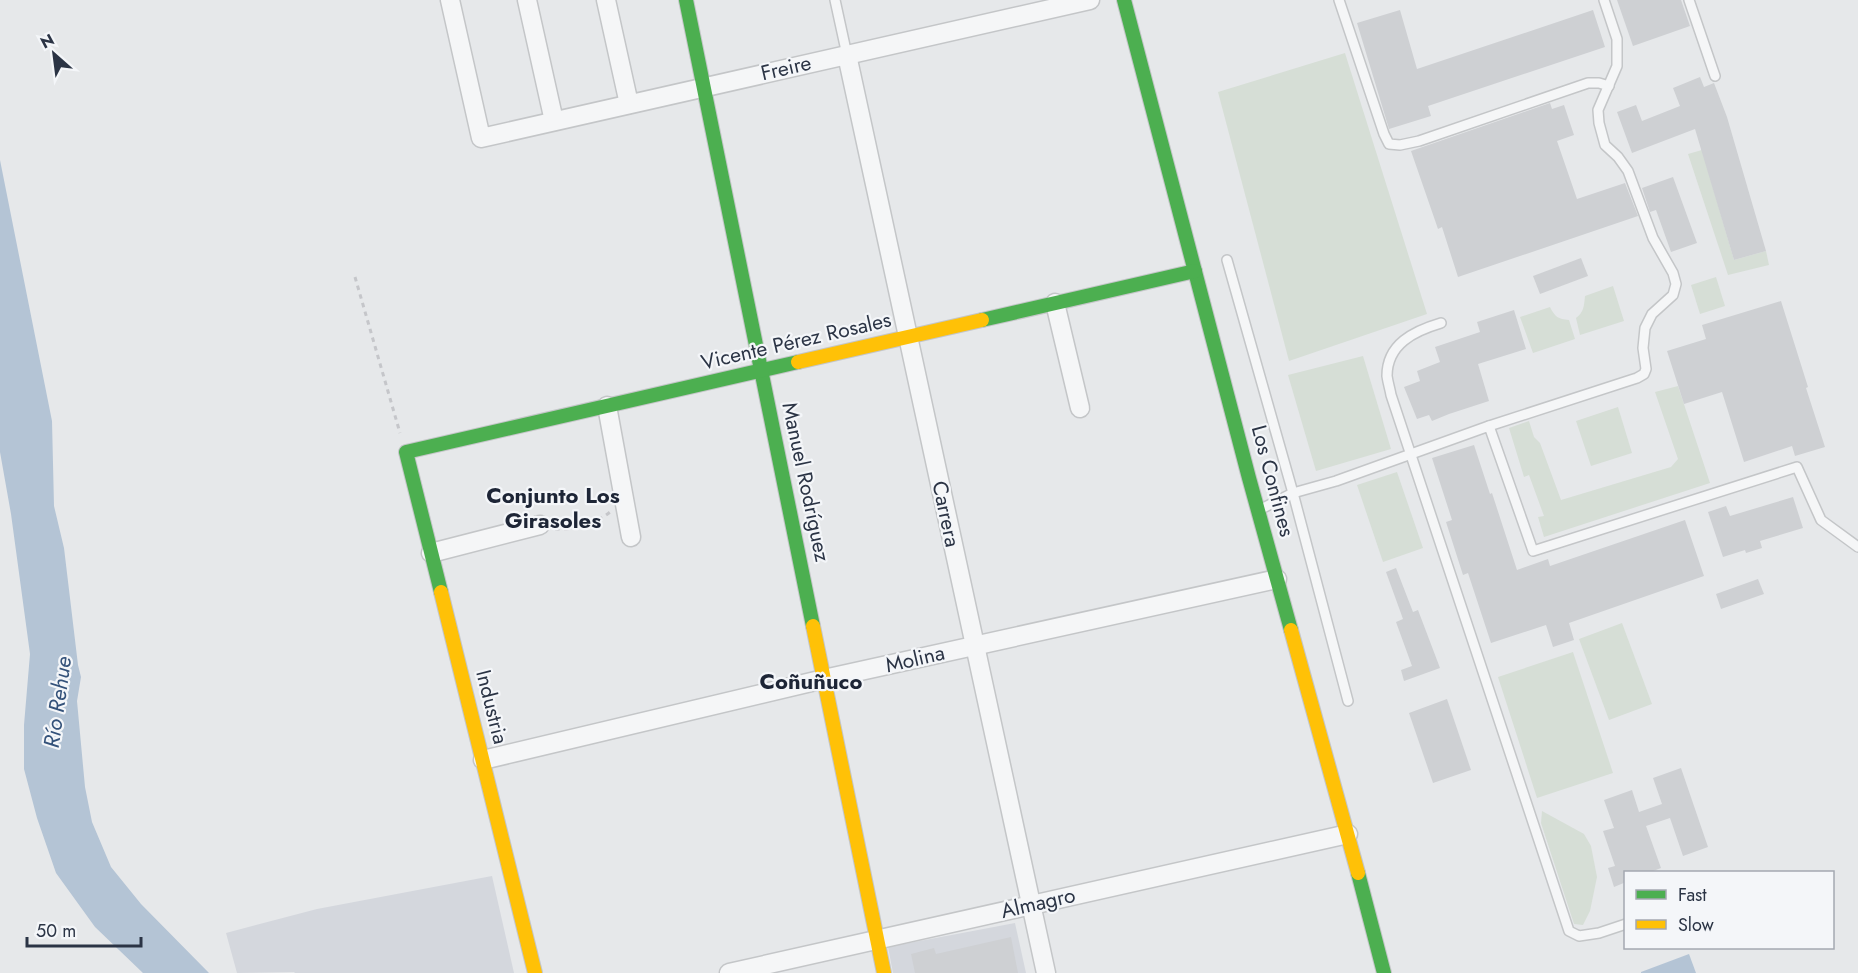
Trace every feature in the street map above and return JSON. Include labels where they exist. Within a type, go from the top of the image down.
[{"type":"street","name":"Freire","points":[[450,0],[482,138],[1090,0]]},
{"type":"street","points":[[527,0],[554,121]]},
{"type":"street","points":[[606,0],[628,104]]},
{"type":"street","name":"Manuel Rodríguez","points":[[686,0],[884,973]]},
{"type":"street","name":"Los Confines","points":[[1124,0],[1384,973]]},
{"type":"street","name":"Carrera","points":[[847,55],[1046,973]]},
{"type":"street","name":"Vicente Pérez Rosales","points":[[406,452],[1195,271]]},
{"type":"street","points":[[1055,303],[1080,408]]},
{"type":"street","points":[[607,406],[631,537]]},
{"type":"street","name":"Industria","points":[[406,452],[535,973]]},
{"type":"street","points":[[431,553],[540,525]]},
{"type":"street","name":"Molina","points":[[483,760],[824,680],[1277,579]]},
{"type":"street","name":"Almagro","points":[[729,973],[1348,834]]},
{"type":"lane","points":[[835,0],[847,55]]},
{"type":"lane","points":[[1339,0],[1389,144],[1400,145],[1419,141],[1588,83],[1609,86]]},
{"type":"lane","points":[[1259,511],[1293,493],[1410,456],[1490,426],[1644,374],[1646,369],[1643,348],[1645,328],[1652,314],[1673,295],[1676,284],[1673,273],[1653,238],[1628,171],[1605,145],[1599,123],[1598,110],[1617,66],[1617,39],[1604,0]]},
{"type":"lane","points":[[1689,0],[1715,76]]},
{"type":"lane","points":[[1227,260],[1293,493],[1348,701]]},
{"type":"lane","points":[[1441,323],[1426,327],[1402,341],[1393,352],[1387,375],[1391,395],[1569,931],[1579,936],[1599,933],[1624,925]]},
{"type":"lane","points":[[1490,426],[1533,551],[1797,467],[1821,520],[1858,547]]},
{"type":"path","points":[[355,277],[406,452]]},
{"type":"path","points":[[540,525],[566,529],[588,525],[607,514],[624,498]]},
{"type":"shaded area","points":[[1345,53],[1427,314],[1289,361],[1218,92]]},
{"type":"shaded area","points":[[1702,150],[1734,260],[1766,251],[1769,265],[1728,275],[1688,154]]},
{"type":"shaded area","points":[[1716,277],[1725,306],[1700,314],[1691,285]]},
{"type":"shaded area","points":[[1613,286],[1624,321],[1580,335],[1576,318],[1582,311],[1585,296]]},
{"type":"shaded area","points":[[1550,307],[1557,317],[1569,320],[1575,339],[1533,353],[1520,317]]},
{"type":"shaded area","points":[[1363,356],[1391,449],[1316,471],[1288,375]]},
{"type":"shaded area","points":[[1678,386],[1710,483],[1544,537],[1538,517],[1544,516],[1529,475],[1524,477],[1509,428],[1529,421],[1534,437],[1540,443],[1561,500],[1671,467],[1678,459],[1655,392]]},
{"type":"shaded area","points":[[1618,407],[1632,453],[1591,466],[1576,421]]},
{"type":"shaded area","points":[[1397,472],[1423,548],[1383,562],[1357,485]]},
{"type":"shaded area","points":[[1622,623],[1652,704],[1609,720],[1579,639]]},
{"type":"shaded area","points":[[1573,652],[1613,773],[1537,798],[1498,677]]},
{"type":"shaded area","points":[[1542,811],[1584,834],[1591,846],[1597,877],[1590,911],[1583,925],[1574,924],[1541,823]]},
{"type":"shaded area","points":[[492,876],[514,973],[237,973],[226,933],[317,909]]},
{"type":"shaded area","points":[[1015,923],[1026,973],[893,973],[888,947]]},
{"type":"water","name":"Río Rehue","points":[[0,160],[52,421],[54,506],[64,548],[81,677],[77,701],[85,787],[92,822],[111,867],[141,904],[209,973],[143,973],[95,927],[56,873],[37,818],[24,769],[24,725],[30,654],[0,452]]},
{"type":"water","points":[[1689,954],[1696,973],[1641,973],[1641,972]]},
{"type":"building","points":[[1617,0],[1681,0],[1690,26],[1633,46]]},
{"type":"building","points":[[1400,10],[1417,69],[1593,10],[1605,47],[1428,106],[1431,116],[1389,129],[1357,23]]},
{"type":"building","points":[[1700,77],[1704,87],[1714,83],[1727,117],[1766,251],[1734,260],[1695,129],[1632,153],[1617,112],[1636,105],[1642,121],[1680,106],[1673,88]]},
{"type":"building","points":[[1550,103],[1552,109],[1564,105],[1574,135],[1557,141],[1577,199],[1625,183],[1638,216],[1458,277],[1442,227],[1438,229],[1411,151]]},
{"type":"building","points":[[1673,177],[1697,243],[1671,252],[1656,210],[1650,212],[1642,188]]},
{"type":"building","points":[[1581,258],[1588,276],[1540,294],[1533,276]]},
{"type":"building","points":[[1781,301],[1825,447],[1795,456],[1792,446],[1744,462],[1722,392],[1684,404],[1667,351],[1706,339],[1702,325]]},
{"type":"building","points":[[1514,310],[1526,349],[1478,364],[1489,401],[1432,421],[1429,415],[1417,419],[1404,387],[1420,381],[1417,371],[1440,362],[1435,347],[1480,332],[1477,322]]},
{"type":"building","points":[[1474,445],[1517,570],[1548,559],[1550,566],[1685,520],[1704,576],[1569,623],[1574,640],[1553,647],[1546,625],[1491,643],[1468,573],[1463,575],[1446,522],[1452,520],[1432,458]]},
{"type":"building","points":[[1793,497],[1803,528],[1760,541],[1762,548],[1746,553],[1745,550],[1723,557],[1708,512],[1726,506],[1730,516]]},
{"type":"building","points":[[1396,568],[1413,612],[1418,610],[1440,668],[1404,681],[1401,670],[1412,666],[1396,622],[1403,619],[1386,572]]},
{"type":"building","points":[[1758,579],[1764,594],[1721,609],[1716,594]]},
{"type":"building","points":[[1447,699],[1471,770],[1433,783],[1409,713]]},
{"type":"building","points":[[1681,768],[1708,847],[1683,856],[1670,818],[1646,826],[1661,868],[1653,871],[1624,871],[1624,883],[1614,887],[1608,868],[1615,866],[1603,831],[1614,828],[1604,800],[1632,790],[1639,812],[1662,804],[1653,778]]},
{"type":"building","points":[[1011,937],[1018,973],[915,973],[911,954],[934,948],[936,954]]},
{"type":"traffic: fast","points":[[686,0],[813,626]]},
{"type":"traffic: fast","points":[[1124,0],[1291,630]]},
{"type":"traffic: fast","points":[[982,320],[1195,271]]},
{"type":"traffic: fast","points":[[441,592],[406,452],[798,362]]},
{"type":"traffic: fast","points":[[1358,873],[1384,973]]},
{"type":"traffic: slow","points":[[798,362],[982,320]]},
{"type":"traffic: slow","points":[[441,592],[535,973]]},
{"type":"traffic: slow","points":[[813,626],[884,973]]},
{"type":"traffic: slow","points":[[1291,630],[1358,873]]},
{"type":"district","name":"Conjunto Los Girasoles","points":[[553,508]]},
{"type":"district","name":"Coñuñuco","points":[[811,681]]}]
